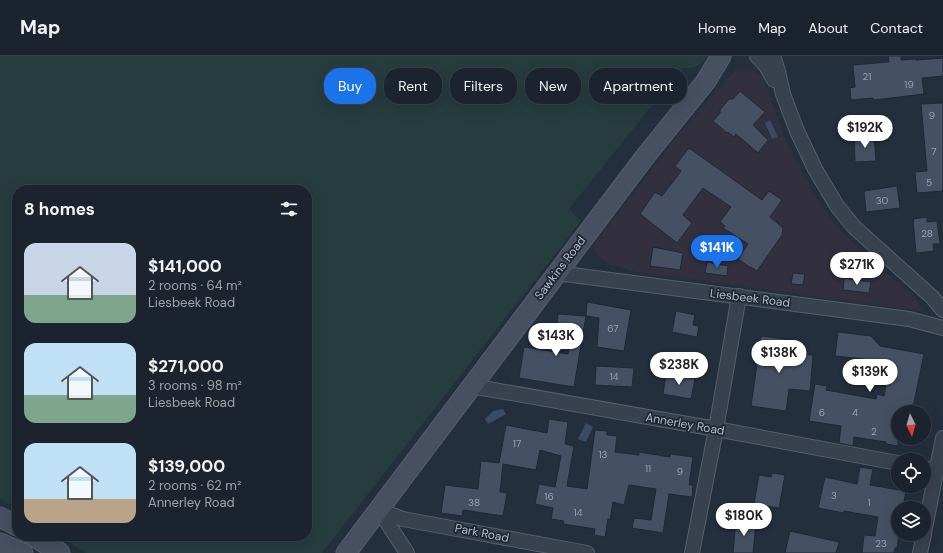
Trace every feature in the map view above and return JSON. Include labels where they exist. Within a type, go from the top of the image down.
[{"type":"street","name":"Sawkins Road","points":[[346,553],[644,158],[706,81],[721,56]]},
{"type":"street","name":"Sawkins Road","points":[[706,81],[735,56]]},
{"type":"street","points":[[757,56],[766,66],[783,94]]},
{"type":"street","points":[[773,56],[783,94],[797,131],[815,169],[837,206],[854,227],[932,297],[943,310]]},
{"type":"street","name":"Liesbeek Road","points":[[557,273],[909,319],[943,328]]},
{"type":"street","points":[[692,553],[740,296]]},
{"type":"street","name":"Annerley Road","points":[[471,386],[891,462]]},
{"type":"street","points":[[931,468],[943,438]]},
{"type":"street","points":[[379,510],[407,553]]},
{"type":"street","name":"Park Road","points":[[379,510],[403,519],[587,553]]},
{"type":"street","points":[[0,517],[12,523]]},
{"type":"street","points":[[41,541],[60,553]]},
{"type":"street","points":[[920,553],[923,541]]},
{"type":"street","points":[[0,543],[23,553]]},
{"type":"shaded area","points":[[750,70],[763,77],[784,137],[817,200],[841,231],[873,262],[910,293],[924,311],[636,272],[608,264],[595,253],[593,246],[673,141],[735,71]]},
{"type":"green space","points":[[0,56],[707,56],[702,63],[690,68],[589,68],[589,104],[653,104],[569,209],[581,221],[322,553],[86,553],[67,541],[312,541],[312,185],[12,185],[12,505],[0,499]]},
{"type":"water","points":[[770,120],[778,137],[772,139],[765,123]]},
{"type":"water","points":[[503,409],[506,414],[488,424],[485,419],[493,411]]},
{"type":"water","points":[[586,423],[593,427],[586,442],[578,439]]},
{"type":"building","points":[[888,56],[901,56],[901,60],[943,58],[943,76],[922,78],[924,94],[874,100],[873,98],[851,100],[850,88],[855,87],[853,65],[889,62]]},
{"type":"building","points":[[740,91],[765,112],[753,125],[768,140],[758,153],[736,134],[734,137],[713,121],[729,99],[733,99]]},
{"type":"building","points":[[943,103],[943,191],[917,193],[915,172],[927,171],[921,104]]},
{"type":"building","points":[[874,136],[876,161],[855,162],[854,137]]},
{"type":"building","points":[[689,148],[762,200],[769,191],[782,200],[770,217],[783,228],[782,235],[757,271],[738,259],[748,244],[723,228],[725,226],[720,222],[731,207],[703,188],[683,215],[692,223],[677,243],[640,214],[655,192],[662,196],[681,171],[675,166]]},
{"type":"building","points":[[897,186],[900,208],[866,212],[864,191]]},
{"type":"building","points":[[927,217],[927,222],[937,221],[940,244],[933,244],[934,251],[916,253],[913,219]]},
{"type":"building","points":[[653,247],[683,253],[680,270],[650,266]]},
{"type":"building","points":[[707,262],[728,266],[727,276],[705,273]]},
{"type":"building","points":[[793,273],[805,274],[803,285],[791,284]]},
{"type":"building","points":[[844,278],[871,282],[869,293],[843,290]]},
{"type":"building","points":[[587,302],[631,310],[624,351],[597,347],[599,318],[586,316]]},
{"type":"building","points":[[676,311],[695,315],[693,325],[699,326],[697,337],[672,332]]},
{"type":"building","points":[[558,314],[586,316],[574,387],[519,378],[524,347],[568,354],[572,328],[557,326]]},
{"type":"building","points":[[838,332],[871,336],[880,346],[924,354],[913,405],[891,405],[891,445],[886,444],[886,442],[854,437],[853,446],[839,443],[841,426],[809,421],[815,384],[827,386],[826,390],[876,399],[877,394],[884,396],[889,369],[864,366],[864,359],[835,356]]},
{"type":"building","points":[[761,336],[786,339],[784,353],[813,355],[810,391],[789,389],[786,411],[751,406]]},
{"type":"building","points":[[596,366],[634,368],[632,387],[595,385]]},
{"type":"building","points":[[666,374],[695,379],[691,399],[663,394]]},
{"type":"building","points":[[549,419],[568,422],[565,444],[574,446],[567,486],[587,489],[595,430],[607,431],[607,435],[617,436],[615,452],[639,455],[639,452],[670,457],[671,454],[693,457],[689,485],[693,485],[692,497],[669,494],[663,533],[632,528],[634,518],[651,520],[656,489],[629,485],[624,505],[613,502],[605,537],[594,535],[595,529],[563,524],[564,521],[551,519],[553,508],[535,504],[539,484],[555,487],[561,456],[540,450],[536,470],[503,464],[500,492],[507,493],[503,516],[463,510],[462,516],[441,513],[445,485],[478,489],[481,461],[499,463],[506,425],[547,433]]},
{"type":"building","points":[[860,467],[873,469],[870,485],[891,488],[891,493],[906,493],[904,501],[891,501],[891,541],[898,541],[897,548],[895,548],[894,553],[862,553],[864,535],[875,536],[878,517],[818,508],[825,477],[857,484]]},
{"type":"building","points":[[772,473],[785,475],[779,508],[754,504],[759,475],[771,477]]},
{"type":"building","points":[[736,520],[756,522],[753,553],[733,553]]},
{"type":"building","points":[[790,531],[839,542],[836,553],[785,553]]}]
